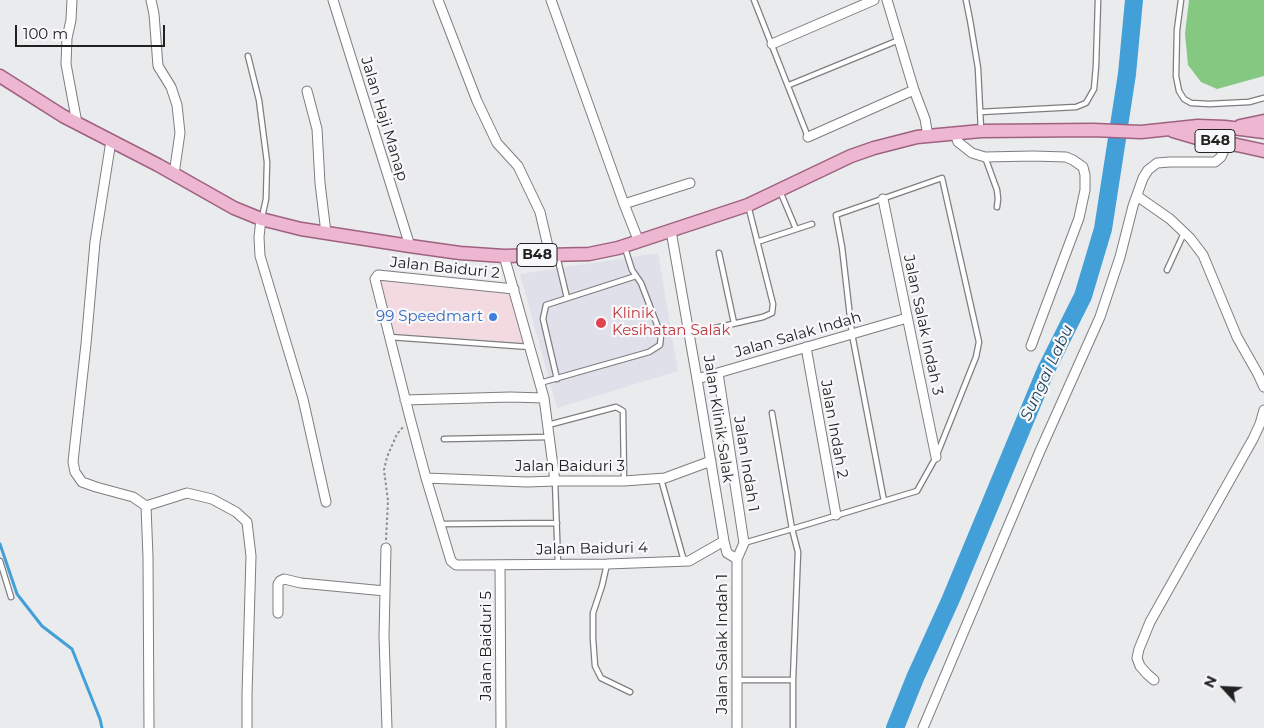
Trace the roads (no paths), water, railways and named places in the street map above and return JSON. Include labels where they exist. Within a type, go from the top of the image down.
[{"type":"main road","name":"B48","points":[[0,76],[63,116],[174,174],[234,208],[261,219],[301,229],[410,246],[460,253],[504,256],[589,254],[639,242],[748,206],[850,156],[918,137],[981,131],[1093,130],[1141,132],[1198,126],[1264,132]]},
{"type":"main road","points":[[1225,127],[1246,125],[1264,120]]},
{"type":"main road","name":"B48","points":[[1166,129],[1197,138],[1264,151]]},
{"type":"main road","points":[[1232,144],[1264,141]]},
{"type":"street","points":[[72,0],[66,64],[77,123]]},
{"type":"street","points":[[151,0],[154,14],[158,66],[171,87],[177,105],[180,133],[174,174]]},
{"type":"street","name":"Jalan Haji Manap","points":[[332,0],[410,246]]},
{"type":"street","points":[[438,0],[477,101],[497,143],[518,166],[540,212],[553,255]]},
{"type":"street","points":[[551,0],[639,242]]},
{"type":"street","points":[[772,44],[874,0]]},
{"type":"street","points":[[887,0],[928,136]]},
{"type":"street","points":[[808,137],[914,90]]},
{"type":"street","points":[[307,91],[317,129],[320,183],[326,233]]},
{"type":"street","points":[[955,133],[958,142],[972,153],[985,157],[1066,157],[1083,167],[1086,175],[1079,218],[1031,346]]},
{"type":"street","points":[[111,141],[95,242],[73,462],[75,472],[82,482],[133,497],[146,506]]},
{"type":"street","points":[[923,728],[1036,460],[1100,317],[1110,290],[1143,178],[1148,170],[1157,164],[1170,162],[1215,162],[1232,144]]},
{"type":"street","points":[[624,204],[690,183]]},
{"type":"street","points":[[1137,196],[1185,232],[1203,255],[1237,337],[1264,387]]},
{"type":"street","name":"Jalan Salak Indah 3","points":[[882,199],[936,458]]},
{"type":"street","points":[[261,219],[259,237],[260,256],[303,399],[326,502]]},
{"type":"street","name":"Jalan Klinik Salak","points":[[671,231],[724,541],[727,553],[737,559]]},
{"type":"street","points":[[504,256],[544,398],[555,481]]},
{"type":"street","name":"Jalan Baiduri 2","points":[[390,337],[375,279],[378,275],[514,289]]},
{"type":"street","name":"Jalan Salak Indah","points":[[697,379],[907,318]]},
{"type":"street","points":[[390,337],[405,400],[440,524]]},
{"type":"street","name":"Jalan Indah 2","points":[[806,347],[836,516]]},
{"type":"street","name":"Jalan Indah 1","points":[[718,373],[744,543]]},
{"type":"street","points":[[405,400],[544,398]]},
{"type":"street","points":[[1154,680],[1140,666],[1137,658],[1139,649],[1155,613],[1253,439],[1264,410]]},
{"type":"street","name":"Jalan Baiduri 3","points":[[426,478],[527,482],[660,479],[711,461]]},
{"type":"street","points":[[146,506],[187,493],[212,499],[236,512],[247,522],[250,556],[248,728]]},
{"type":"street","points":[[146,506],[149,728]]},
{"type":"street","name":"Jalan Baiduri 4","points":[[440,524],[451,560],[456,564],[607,564],[689,561],[724,541]]},
{"type":"street","points":[[737,559],[744,543]]},
{"type":"street","points":[[386,548],[384,636],[387,728]]},
{"type":"street","name":"Jalan Salak Indah 1","points":[[737,559],[737,728]]},
{"type":"street","name":"Jalan Baiduri 5","points":[[500,564],[501,728]]},
{"type":"street","points":[[278,613],[278,584],[284,579],[301,583],[385,591]]},
{"type":"lane","points":[[754,0],[808,137]]},
{"type":"lane","points":[[966,0],[978,68],[981,131]]},
{"type":"lane","points":[[980,112],[1076,107],[1086,103],[1094,89],[1098,0]]},
{"type":"lane","points":[[1181,0],[1177,30],[1176,76],[1179,91],[1184,99],[1192,103],[1209,104],[1249,102],[1264,98]]},
{"type":"lane","points":[[789,85],[899,40]]},
{"type":"lane","points":[[248,56],[259,100],[267,162],[266,199],[261,219]]},
{"type":"lane","points":[[985,157],[997,190],[997,207]]},
{"type":"lane","points":[[744,543],[836,516],[917,491],[936,458],[976,357],[979,342],[942,178],[836,215],[842,247],[852,334],[884,501]]},
{"type":"lane","points":[[780,191],[796,229]]},
{"type":"lane","points":[[689,334],[763,317],[772,313],[773,304],[748,206]]},
{"type":"lane","points":[[757,242],[812,224]]},
{"type":"lane","points":[[1167,270],[1185,232]]},
{"type":"lane","points":[[540,383],[649,352],[660,345],[661,335],[641,283],[632,270],[624,246]]},
{"type":"lane","points":[[719,253],[734,323]]},
{"type":"lane","points":[[553,255],[567,298]]},
{"type":"lane","points":[[556,379],[543,319],[546,306],[636,276]]},
{"type":"lane","points":[[390,337],[530,347]]},
{"type":"lane","points":[[548,425],[616,407],[623,411],[624,481]]},
{"type":"lane","points":[[772,413],[792,529],[798,552],[793,728]]},
{"type":"lane","points":[[444,439],[549,437]]},
{"type":"lane","points":[[660,479],[684,561]]},
{"type":"lane","points":[[555,481],[558,564]]},
{"type":"lane","points":[[440,524],[557,524]]},
{"type":"lane","points":[[0,561],[12,597]]},
{"type":"lane","points":[[607,564],[593,613],[595,666],[601,678],[630,692]]},
{"type":"lane","points":[[737,680],[793,680]]},
{"type":"waterway","name":"Sungai Labu","points":[[895,728],[1046,370],[1083,296],[1103,229],[1127,74],[1134,0]]},
{"type":"waterway","points":[[0,544],[17,594],[42,626],[72,649],[102,728]]},
{"type":"place","name":"99 Speedmart","points":[[493,317]]},
{"type":"place","name":"Klinik Kesihatan Salak","points":[[601,323]]}]
